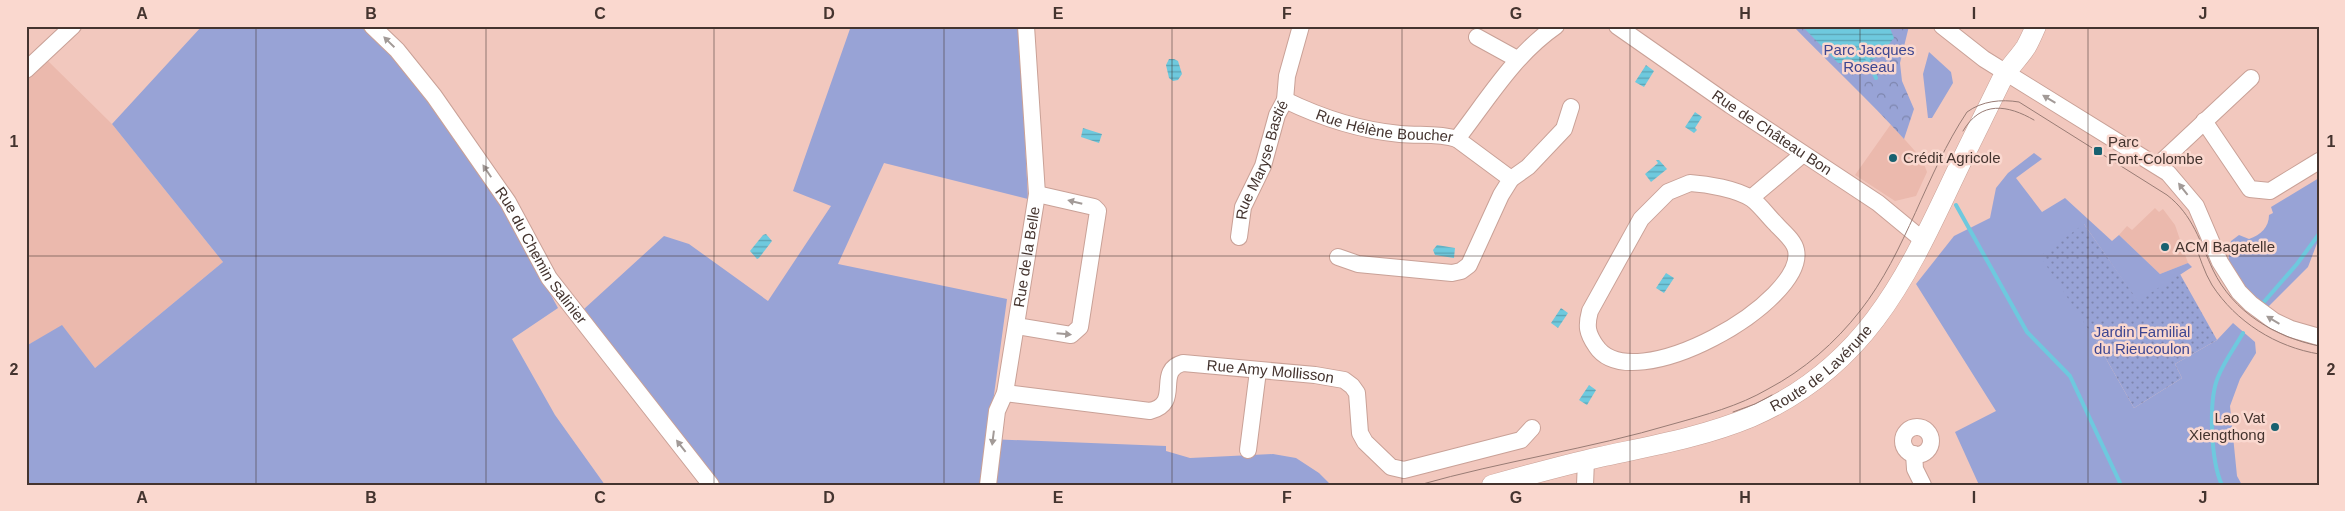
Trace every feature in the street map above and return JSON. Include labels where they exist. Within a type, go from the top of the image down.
[{"type":"main road","name":"Route de Lavérune","points":[[2006,72],[2010,52],[2022,26]]},
{"type":"main road","name":"Route de Lavérune","points":[[1492,485],[1586,460],[1684,439],[1726,427],[1754,416],[1799,392],[1841,360],[1882,313],[1924,241],[2006,72],[2026,47],[2036,26]]},
{"type":"street","points":[[26,70],[72,26]]},
{"type":"street","name":"Rue du Chemin Salinier","points":[[372,26],[396,50],[434,96],[508,202],[549,278],[711,485]]},
{"type":"street","name":"Rue de la Belle","points":[[988,485],[997,411],[1005,393],[1038,194],[1026,26]]},
{"type":"street","name":"Rue Maryse Bastié","points":[[1239,237],[1243,207],[1263,166],[1277,115],[1285,100],[1287,76],[1301,26]]},
{"type":"street","name":"Rue Hélène Boucher","points":[[1285,100],[1320,117],[1349,126],[1401,134],[1440,134],[1457,138],[1517,59],[1536,39],[1556,26]]},
{"type":"street","name":"Rue de Château Bon","points":[[1617,26],[1803,154],[1878,203],[1924,241]]},
{"type":"street","points":[[1942,26],[1984,58],[2158,165],[2176,181],[2196,206],[2220,262],[2239,292],[2251,304],[2274,321],[2291,329],[2319,337]]},
{"type":"street","points":[[1477,37],[1517,59]]},
{"type":"street","points":[[2158,165],[2251,78]]},
{"type":"street","points":[[1338,257],[1358,264],[1452,273],[1461,271],[1469,265],[1501,195],[1511,179],[1528,167],[1564,129],[1571,107]]},
{"type":"street","points":[[2204,121],[2250,190],[2270,191],[2319,161]]},
{"type":"street","points":[[1457,138],[1511,179]]},
{"type":"street","points":[[1751,198],[1803,154]]},
{"type":"street","points":[[1690,183],[1713,184],[1751,198],[1788,236],[1796,249],[1796,260],[1791,272],[1760,306],[1744,320],[1704,343],[1662,358],[1629,363],[1612,359],[1599,350],[1588,333],[1586,324],[1590,311],[1641,219],[1668,192],[1690,183]]},
{"type":"street","points":[[1016,326],[1070,335],[1080,327],[1098,211],[1094,207],[1038,194]]},
{"type":"street","name":"Rue Amy Mollisson","points":[[1005,393],[1150,411],[1160,408],[1165,404],[1170,375],[1178,365],[1191,363],[1344,380],[1357,393],[1360,433],[1365,442],[1391,467],[1397,469],[1411,469],[1521,440],[1532,428]]},
{"type":"street","points":[[1248,450],[1258,371]]},
{"type":"street","points":[[1914,454],[1915,469],[1923,485]]},
{"type":"street","points":[[1585,485],[1586,460]]},
{"type":"shaded area","points":[[1802,26],[1889,26],[1894,38],[1871,61],[1838,63]]},
{"type":"shaded area","points":[[46,59],[112,124],[223,262],[95,368],[62,326],[26,346],[26,77]]},
{"type":"shaded area","points":[[1169,59],[1178,61],[1182,74],[1178,80],[1173,81],[1169,78],[1166,65]]},
{"type":"shaded area","points":[[1646,65],[1654,71],[1644,87],[1635,82]]},
{"type":"shaded area","points":[[1695,112],[1702,117],[1694,133],[1685,127]]},
{"type":"shaded area","points":[[1891,124],[1922,159],[1927,172],[1916,196],[1895,201],[1855,175]]},
{"type":"shaded area","points":[[1083,128],[1102,134],[1099,143],[1081,137]]},
{"type":"shaded area","points":[[1656,160],[1659,160],[1667,169],[1651,182],[1645,174],[1658,163]]},
{"type":"shaded area","points":[[2155,208],[2159,212],[2163,209],[2175,225],[2188,263],[2160,274],[2119,235],[2127,226],[2132,230]]},
{"type":"shaded area","points":[[766,234],[772,241],[757,259],[750,251]]},
{"type":"shaded area","points":[[1437,245],[1455,248],[1454,258],[1435,255],[1433,250]]},
{"type":"shaded area","points":[[1666,273],[1674,278],[1664,293],[1656,288]]},
{"type":"shaded area","points":[[1561,308],[1568,313],[1558,328],[1551,323]]},
{"type":"shaded area","points":[[1589,385],[1596,390],[1587,405],[1579,400]]},
{"type":"green space","points":[[202,26],[365,26],[392,51],[494,190],[558,308],[512,339],[555,415],[605,485],[26,485],[26,346],[62,325],[95,368],[223,262],[112,124]]},
{"type":"green space","points":[[851,26],[1019,26],[1028,199],[884,163],[838,264],[1007,299],[988,439],[1166,446],[1166,451],[1190,458],[1273,454],[1296,458],[1319,473],[1331,485],[1180,485],[1179,483],[1175,485],[717,485],[584,309],[664,236],[689,244],[768,301],[831,206],[793,191]]},
{"type":"green space","name":"Parc Jacques Roseau","points":[[1793,26],[1909,26],[1900,63],[1902,81],[1914,109],[1904,139],[1863,96]]},
{"type":"green space","points":[[1929,52],[1951,72],[1953,83],[1932,118],[1928,118],[1923,74]]},
{"type":"green space","points":[[2034,153],[2042,159],[2016,178],[2042,212],[2065,198],[2112,241],[2119,235],[2160,274],[2188,263],[2192,267],[2138,302],[2084,224],[2096,341],[2134,408],[2182,378],[2175,364],[2217,340],[2233,323],[2255,342],[2256,353],[2240,379],[2230,406],[2237,476],[2242,485],[1979,485],[1955,432],[1996,411],[1916,284],[1954,236],[1990,218],[1996,188],[2008,173]]},
{"type":"green space","points":[[2319,178],[2319,238],[2308,267],[2268,307],[2246,288],[2228,262],[2231,241],[2239,235],[2249,239],[2261,233],[2268,223],[2269,215],[2273,213],[2271,207]]},
{"type":"green space","name":"Jardin Familial du Rieucoulon","points":[[2084,224],[2138,301],[2180,274],[2217,340],[2175,364],[2182,378],[2134,408],[2096,341],[2040,256]]},
{"type":"waterway","points":[[1867,58],[1876,78]]},
{"type":"waterway","points":[[1956,205],[2027,332],[2070,376],[2121,485]]},
{"type":"waterway","points":[[2263,303],[2297,264],[2319,234]]},
{"type":"waterway","points":[[2222,485],[2218,475],[2213,447],[2213,401],[2220,371],[2243,333]]},
{"type":"tram line","points":[[1419,485],[1610,441],[1722,410],[1781,382],[1818,355],[1860,311],[1891,263],[1939,161],[1967,112],[1979,105],[1992,102],[2019,102],[2167,195],[2190,220],[2221,285],[2244,310],[2271,329],[2303,342],[2319,346]]},
{"type":"tram line","points":[[1963,131],[1978,114],[1996,108],[2014,111],[2034,120]]},
{"type":"tram line","points":[[2194,242],[2204,270],[2212,285],[2245,321],[2273,339],[2303,351],[2319,354]]},
{"type":"tram line","points":[[1733,412],[1772,395]]},
{"type":"place","name":"Parc Font-Colombe","points":[[2098,151]]},
{"type":"place","name":"Crédit Agricole","points":[[1893,158]]},
{"type":"place","name":"ACM Bagatelle","points":[[2165,247]]},
{"type":"place","name":"Lao Vat Xiengthong","points":[[2275,427]]}]
